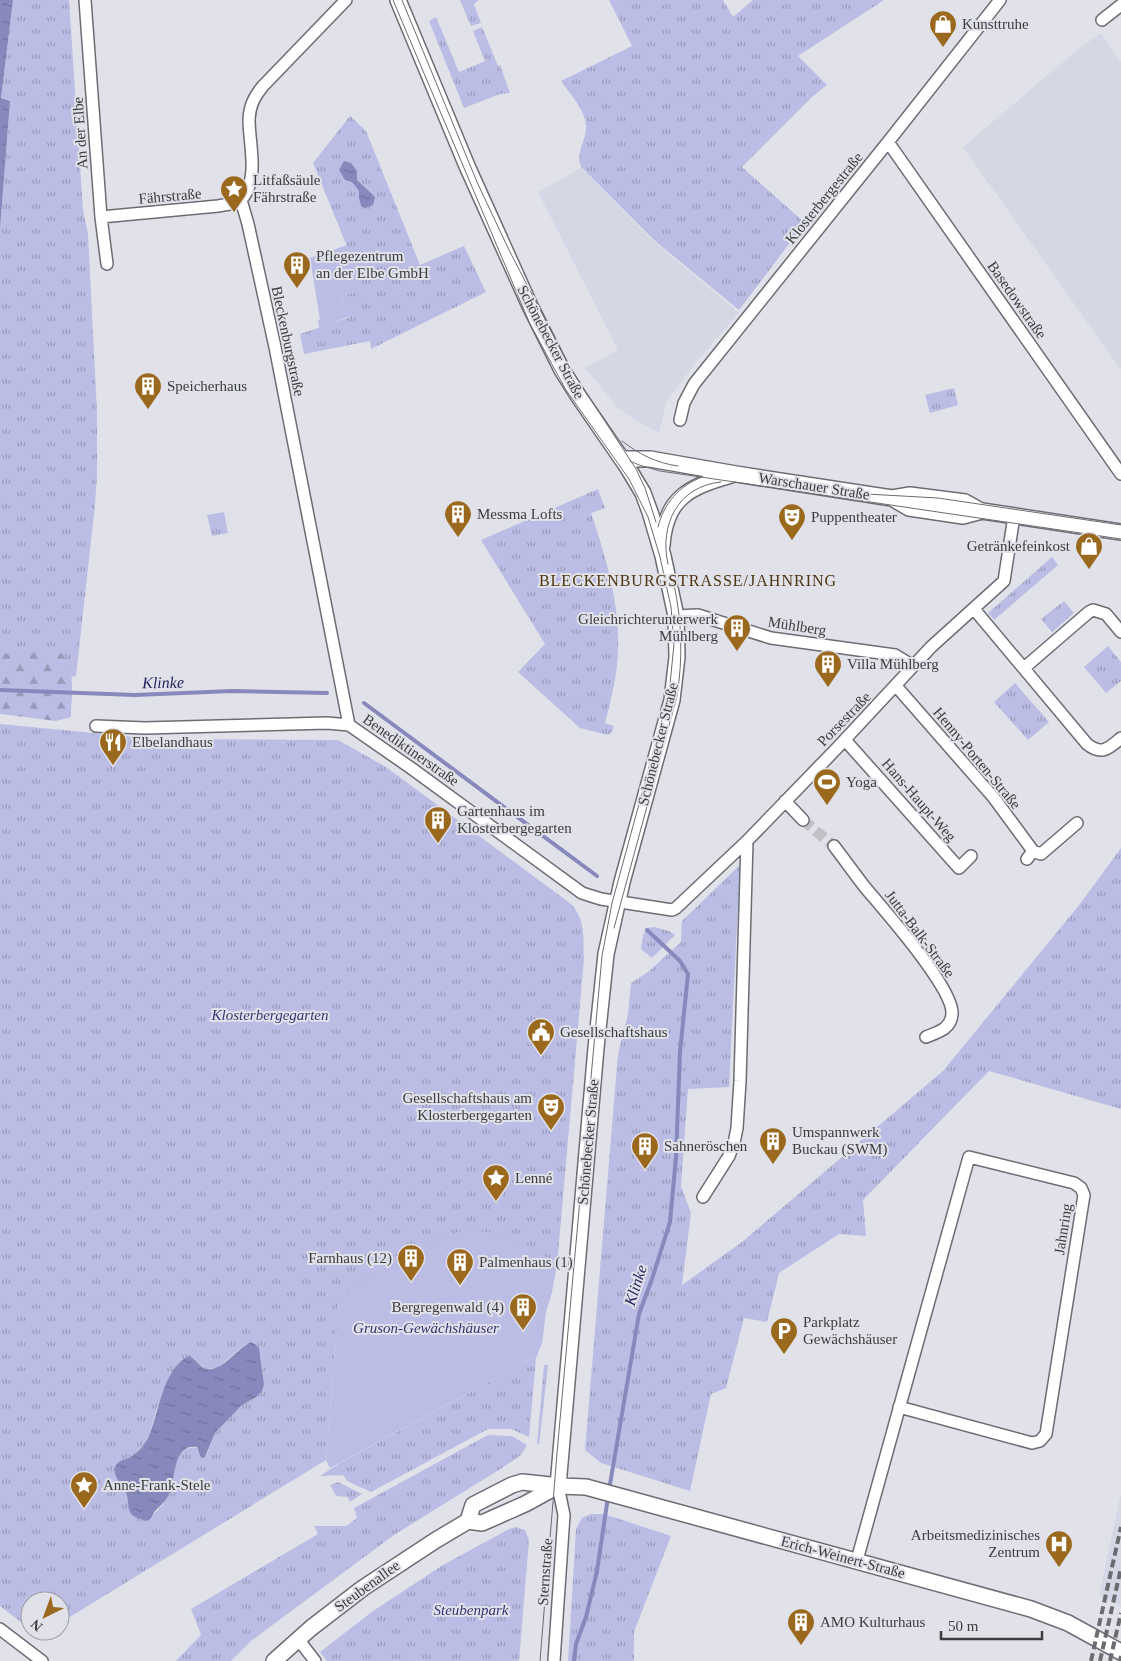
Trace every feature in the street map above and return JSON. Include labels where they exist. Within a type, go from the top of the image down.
[{"type":"main road","name":"Schönebecker Straße","points":[[398,0],[467,166],[530,306],[562,370],[623,459],[643,493],[662,553],[676,616],[677,657],[672,700],[617,902],[606,954],[558,1486]]},
{"type":"main road","name":"Warschauer Straße","points":[[623,459],[650,459],[892,498],[909,508],[963,516],[980,511],[1121,532]]},
{"type":"main road","name":"Warschauer Straße","points":[[662,553],[665,524],[679,500],[699,485],[736,474]]},
{"type":"main road","name":"Steubenallee","points":[[468,1521],[473,1506],[517,1483],[558,1486]]},
{"type":"main road","name":"Erich-Weinert-Straße","points":[[558,1486],[583,1486],[616,1494],[858,1560],[1049,1615],[1068,1623],[1121,1652]]},
{"type":"main road","name":"Steubenallee","points":[[274,1661],[320,1620],[412,1554],[468,1521],[482,1523],[525,1504],[558,1486]]},
{"type":"street","name":"An der Elbe","points":[[86,0],[101,217],[107,264]]},
{"type":"street","points":[[240,200],[246,194],[251,183],[249,118],[254,98],[263,86],[346,0]]},
{"type":"street","name":"Klosterbergestraße","points":[[680,420],[684,403],[694,384],[1000,0]]},
{"type":"street","points":[[1102,20],[1121,5]]},
{"type":"street","name":"Basedowstraße","points":[[888,142],[1121,474]]},
{"type":"street","name":"Fährstraße","points":[[101,217],[218,206],[236,203],[240,200]]},
{"type":"street","name":"Bleckenburgstraße","points":[[240,200],[248,224],[275,347],[349,725]]},
{"type":"street","name":"Porsestraße","points":[[617,902],[668,910],[675,909],[747,841],[845,740],[931,647],[1004,580],[1014,516]]},
{"type":"street","points":[[974,608],[1087,744],[1098,750],[1105,750],[1121,738]]},
{"type":"street","points":[[1024,668],[1089,612],[1094,610],[1106,614],[1121,632]]},
{"type":"street","name":"Mühlberg","points":[[676,616],[698,615],[771,638],[895,655],[913,666]]},
{"type":"street","name":"Henny-Porten-Straße","points":[[896,686],[994,798],[1030,855],[1041,854],[1077,823]]},
{"type":"street","name":"Benediktinerstraße","points":[[96,726],[145,728],[327,723],[349,725],[582,893],[617,902]]},
{"type":"street","name":"Hans-Haupt-Weg","points":[[845,740],[959,868],[971,856]]},
{"type":"street","points":[[785,801],[803,820]]},
{"type":"street","points":[[703,1197],[729,1156],[737,1128],[747,841]]},
{"type":"street","name":"Jutta-Balk-Straße","points":[[834,846],[864,886],[914,946],[949,999],[953,1012],[950,1022],[943,1031],[926,1036]]},
{"type":"street","name":"Jahnring","points":[[858,1560],[900,1407],[969,1157],[1074,1183],[1081,1188],[1084,1195],[1046,1434],[1040,1441],[1032,1443],[900,1407]]},
{"type":"street","name":"Sternstraße","points":[[554,1661],[564,1515],[558,1486]]},
{"type":"street","points":[[0,1629],[42,1661]]},
{"type":"street","points":[[298,1640],[315,1661]]},
{"type":"shaded area","points":[[1101,33],[1121,62],[1121,370],[963,147],[1077,50]]},
{"type":"shaded area","points":[[581,168],[651,239],[739,313],[697,361],[667,401],[659,433],[618,408],[585,368],[618,350],[538,192]]},
{"type":"shaded area","points":[[1121,1493],[1121,1607],[1099,1595]]},
{"type":"green space","points":[[13,0],[69,0],[83,210],[88,234],[97,413],[95,505],[76,676],[36,683],[0,674],[0,229],[10,101],[1,98]]},
{"type":"green space","points":[[460,0],[479,0],[474,4],[481,23],[471,26]]},
{"type":"green space","points":[[609,0],[723,0],[733,17],[753,0],[884,0],[798,56],[827,85],[812,97],[742,167],[805,223],[739,310],[655,241],[581,167],[579,156],[586,130],[585,119],[583,113],[561,81],[632,46]]},
{"type":"green space","points":[[436,17],[459,72],[485,61],[473,31],[482,27],[498,66],[500,65],[510,93],[500,94],[464,108],[429,21]]},
{"type":"green space","points":[[350,116],[366,131],[420,265],[464,246],[486,292],[371,349],[370,341],[304,354],[300,334],[350,317],[342,297],[364,288],[313,163]]},
{"type":"green space","points":[[347,245],[365,288],[342,297],[350,316],[319,328],[318,320],[320,320],[310,258]]},
{"type":"green space","points":[[954,388],[958,405],[930,413],[925,395]]},
{"type":"green space","points":[[598,489],[605,508],[591,513],[610,579],[617,614],[618,631],[618,657],[605,723],[614,726],[612,732],[608,735],[580,728],[518,672],[545,644],[481,540]]},
{"type":"green space","points":[[224,512],[228,533],[212,536],[207,515]]},
{"type":"green space","points":[[1052,557],[1058,565],[994,620],[988,613]]},
{"type":"green space","points":[[1064,601],[1074,613],[1052,632],[1041,619]]},
{"type":"green space","points":[[43,646],[61,653],[66,659],[72,683],[71,717],[56,721],[0,714],[0,655]]},
{"type":"green space","points":[[1108,646],[1121,662],[1121,681],[1106,693],[1084,667]]},
{"type":"green space","points":[[1015,683],[1049,722],[1028,740],[994,702]]},
{"type":"green space","name":"Klosterbergegarten","points":[[0,724],[156,739],[338,740],[386,767],[571,904],[579,916],[583,930],[584,959],[557,1265],[546,1257],[552,1292],[546,1311],[542,1343],[339,1302],[326,1460],[70,1617],[70,1591],[20,1591],[20,1621],[0,1606]],"holes":[[[246,1344],[260,1355],[264,1384],[256,1397],[241,1406],[215,1433],[204,1458],[200,1456],[197,1448],[189,1448],[183,1451],[176,1464],[168,1495],[164,1502],[146,1521],[136,1517],[130,1510],[126,1493],[117,1479],[115,1469],[119,1462],[135,1454],[144,1444],[170,1376],[177,1366],[192,1358],[206,1369],[217,1368]]]},
{"type":"green space","points":[[1121,848],[1121,1109],[989,1071],[863,1200],[866,1236],[839,1234],[779,1273],[767,1322],[744,1318],[726,1388],[711,1394],[690,1491],[601,1463],[585,1450],[618,1054],[628,1014],[631,983],[648,972],[681,942],[682,921],[740,865],[729,1087],[688,1089],[681,1186],[691,1213],[682,1285],[742,1242],[943,1071],[1080,904]]},
{"type":"green space","points":[[654,927],[669,931],[675,935],[652,958],[641,949],[643,935],[647,928]]},
{"type":"green space","name":"Gruson-Gewächshäuser","points":[[463,1230],[500,1233],[530,1246],[557,1265],[546,1311],[542,1343],[536,1358],[330,1468],[326,1460],[339,1302],[382,1261]]},
{"type":"green space","points":[[536,1358],[529,1437],[511,1429],[488,1429],[371,1492],[347,1481],[343,1475],[320,1476],[340,1463]]},
{"type":"green space","points":[[544,1365],[548,1365],[539,1445],[537,1444]]},
{"type":"green space","points":[[488,1435],[512,1436],[527,1445],[521,1455],[502,1468],[394,1535],[251,1641],[231,1661],[176,1661],[201,1635],[191,1609],[318,1534],[314,1526],[346,1526],[357,1518],[354,1508]]},
{"type":"green space","points":[[338,1482],[362,1494],[350,1502],[348,1497],[336,1496],[330,1485]]},
{"type":"green space","points":[[591,1514],[604,1514],[671,1536],[634,1632],[634,1661],[568,1661],[576,1529],[582,1518]]},
{"type":"green space","name":"Steubenpark","points":[[516,1527],[525,1530],[529,1540],[519,1661],[327,1661],[320,1652],[373,1611],[443,1565]]},
{"type":"water","points":[[0,0],[13,0],[1,98],[10,101],[0,229]]},
{"type":"water","points":[[344,161],[351,163],[357,171],[357,180],[375,197],[373,205],[365,208],[361,206],[359,191],[352,182],[345,180],[339,170]]},
{"type":"water","points":[[251,1342],[259,1348],[264,1384],[262,1391],[241,1406],[215,1433],[205,1457],[200,1456],[197,1447],[189,1447],[184,1450],[177,1462],[169,1495],[149,1520],[146,1521],[132,1515],[129,1510],[126,1493],[115,1475],[115,1468],[120,1461],[131,1457],[137,1452],[148,1438],[162,1393],[173,1371],[180,1362],[189,1356],[204,1368],[216,1368]]},
{"type":"waterway","name":"Klinke","points":[[0,690],[135,695],[232,691],[327,693]]},
{"type":"waterway","name":"Klinke","points":[[364,703],[597,876]]},
{"type":"waterway","name":"Klinke","points":[[609,1490],[639,1314],[670,1222],[676,1157],[680,1052],[688,974],[680,961],[647,930]]},
{"type":"waterway","name":"Klinke","points":[[574,1661],[576,1644],[586,1617],[597,1571],[608,1497]]},
{"type":"tunnel","points":[[803,820],[834,846]]},
{"type":"tram line","points":[[393,0],[530,324],[566,390],[629,479],[648,517],[660,557],[671,607],[674,644],[669,694],[612,903],[602,956],[540,1661]]},
{"type":"tram line","points":[[402,0],[477,182],[508,248],[569,366],[636,469],[645,488],[656,522]]},
{"type":"tram line","points":[[622,441],[648,457],[662,463],[678,466]]},
{"type":"tram line","points":[[630,461],[660,471],[1121,539]]},
{"type":"tram line","points":[[658,527],[664,510],[674,496],[686,485],[702,477]]},
{"type":"tram line","points":[[668,564],[666,535],[669,522],[675,510],[683,499],[693,491],[706,485],[721,482]]},
{"type":"tram line","points":[[866,494],[938,498],[1121,525]]},
{"type":"tram line","points":[[614,928],[677,696],[681,640],[674,584]]},
{"type":"railway","points":[[1091,1661],[1121,1527]]},
{"type":"railway","points":[[1100,1661],[1121,1568]]},
{"type":"railway","points":[[1110,1661],[1121,1613]]},
{"type":"railway","points":[[1120,1661],[1121,1656]]},
{"type":"place","name":"Kunsttruhe","points":[[943,48]]},
{"type":"place","name":"Litfaßsäule Fährstraße","points":[[234,213]]},
{"type":"place","name":"Pflegezentrum an der Elbe GmbH","points":[[297,289]]},
{"type":"place","name":"Speicherhaus","points":[[148,410]]},
{"type":"place","name":"Messma Lofts","points":[[458,538]]},
{"type":"place","name":"Puppentheater","points":[[792,541]]},
{"type":"place","name":"Getränkefeinkost","points":[[1089,570]]},
{"type":"place","name":"Gleichrichterunterwerk Mühlberg","points":[[737,652]]},
{"type":"place","name":"Villa Mühlberg","points":[[828,688]]},
{"type":"place","name":"Elbelandhaus","points":[[113,766]]},
{"type":"place","name":"Yoga","points":[[827,806]]},
{"type":"place","name":"Gartenhaus im Klosterbergegarten","points":[[438,844]]},
{"type":"place","name":"Gesellschaftshaus","points":[[541,1056]]},
{"type":"place","name":"Gesellschaftshaus am Klosterbergegarten","points":[[551,1131]]},
{"type":"place","name":"Umspannwerk Buckau (SWM)","points":[[773,1165]]},
{"type":"place","name":"Sahneröschen","points":[[645,1170]]},
{"type":"place","name":"Lenné","points":[[496,1202]]},
{"type":"place","name":"Farnhaus (12)","points":[[411,1282]]},
{"type":"place","name":"Palmenhaus (1)","points":[[460,1286]]},
{"type":"place","name":"Bergregenwald (4)","points":[[523,1331]]},
{"type":"place","name":"Parkplatz Gewächshäuser","points":[[784,1355]]},
{"type":"place","name":"Anne-Frank-Stele","points":[[84,1509]]},
{"type":"place","name":"Arbeitsmedizinisches Zentrum","points":[[1059,1568]]},
{"type":"place","name":"AMO Kulturhaus","points":[[801,1646]]},
{"type":"district","name":"BLECKENBURGSTRASSE/JAHNRING","points":[[688,580]]}]
